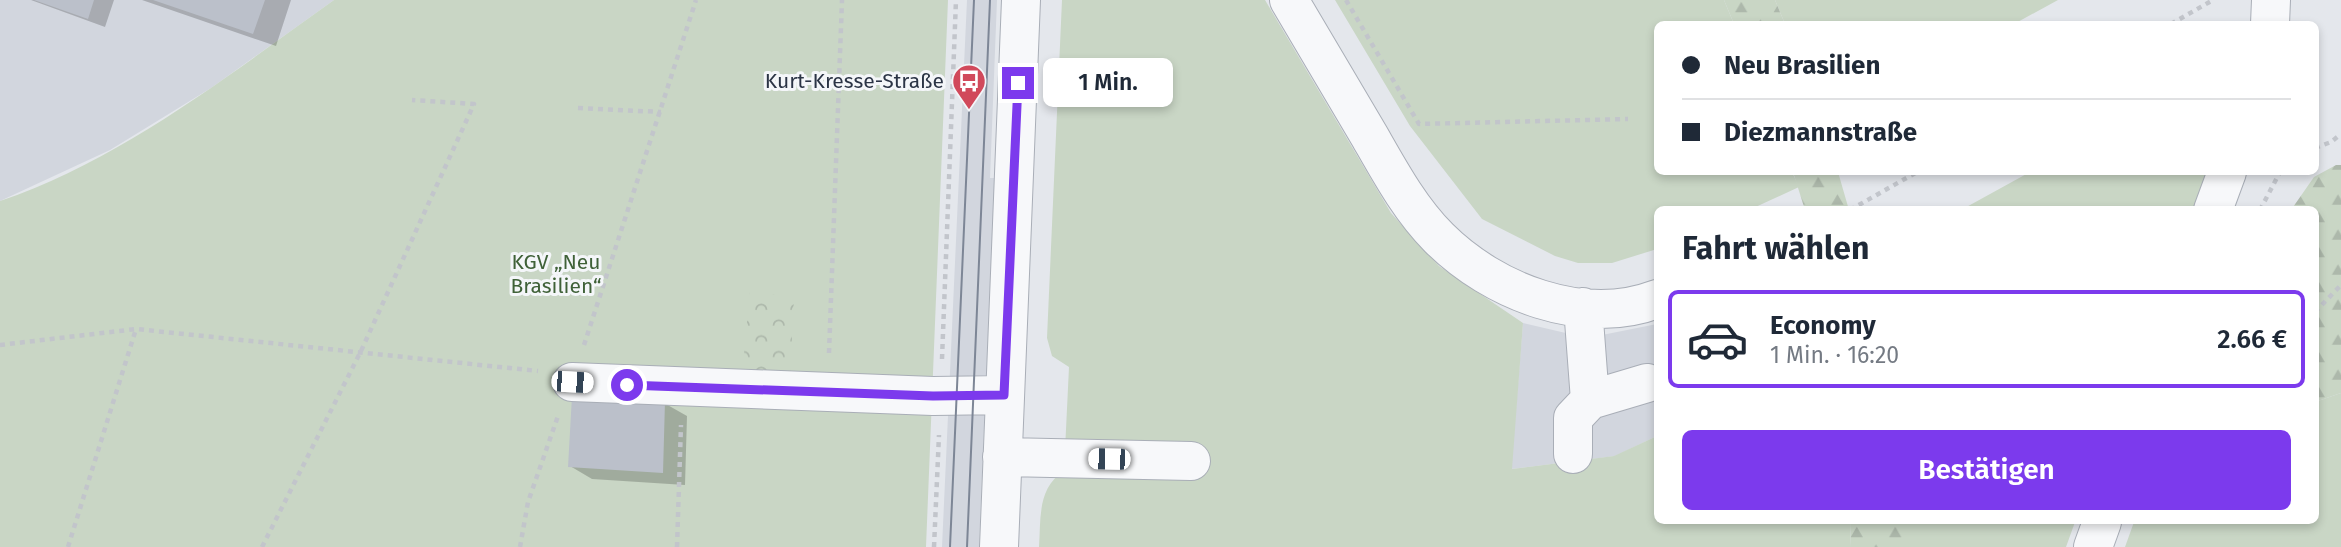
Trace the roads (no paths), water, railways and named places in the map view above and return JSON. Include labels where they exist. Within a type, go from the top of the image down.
[{"type":"street","points":[[999,547],[1021,0]]},
{"type":"street","points":[[1289,0],[1404,195],[1439,238],[1483,273],[1548,303],[1601,309],[1654,300]]},
{"type":"street","points":[[2270,21],[2271,0]]},
{"type":"street","points":[[2214,206],[2226,175]]},
{"type":"street","points":[[1583,307],[1590,400]]},
{"type":"street","points":[[572,382],[828,393],[1004,395]]},
{"type":"street","points":[[1573,454],[1573,418],[1590,400],[1647,383]]},
{"type":"street","points":[[1002,457],[1191,461]]},
{"type":"street","points":[[2093,547],[2101,524]]},
{"type":"tram line","points":[[950,547],[974,0]]},
{"type":"tram line","points":[[967,547],[990,0]]},
{"type":"place","name":"Kurt-Kresse-Straße","points":[[969,111]]},
{"type":"park label","name":"KGV „Neu Brasilien“","points":[[556,274]]}]
